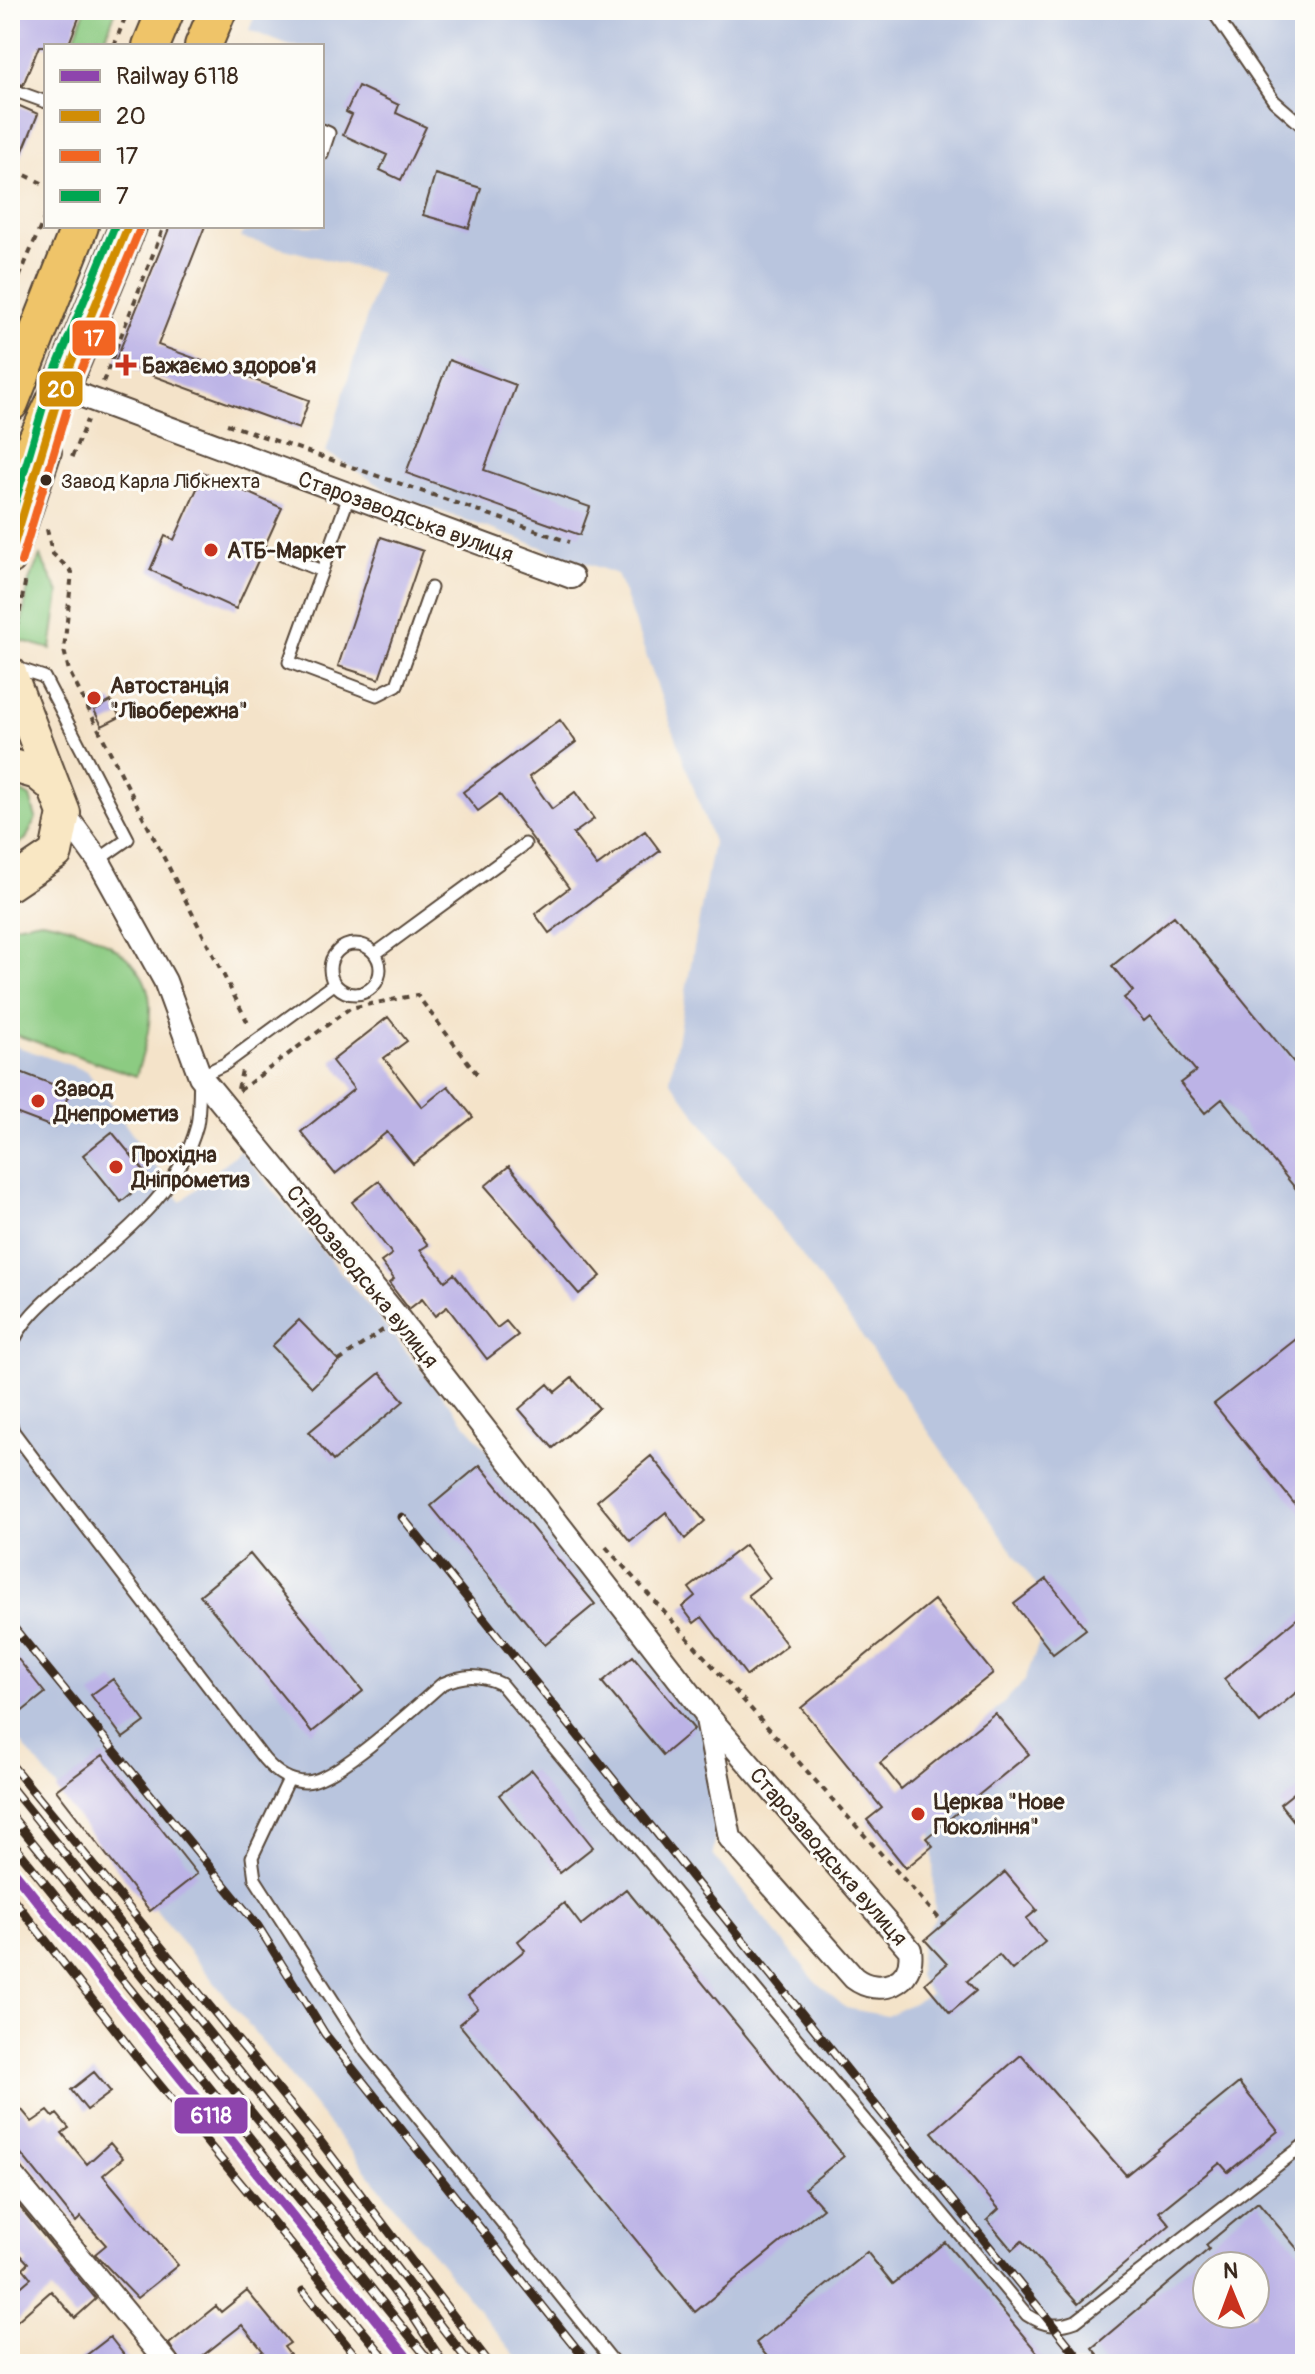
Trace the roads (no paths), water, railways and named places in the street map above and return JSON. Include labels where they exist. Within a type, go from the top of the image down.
[{"type":"main road","points":[[152,44],[166,10]]},
{"type":"main road","points":[[13,386],[79,228]]},
{"type":"main road","points":[[20,563],[39,471],[75,382],[127,228]]},
{"type":"main road","points":[[10,497],[75,382]]},
{"type":"main road","points":[[10,673],[58,799],[61,843],[56,853],[40,866],[10,884]]},
{"type":"main road","points":[[10,765],[37,773],[58,799]]},
{"type":"street","name":"Старозаводська вулиця","points":[[75,382],[349,496],[572,577]]},
{"type":"street","name":"Старозаводська вулиця","points":[[58,799],[98,860],[165,981],[200,1076],[399,1319],[706,1714],[910,1950],[912,1963],[906,1975],[894,1984],[873,1988],[854,1978],[730,1838],[706,1714]]},
{"type":"street","points":[[40,866],[69,859],[98,860]]},
{"type":"street","points":[[10,2173],[168,2364]]},
{"type":"lane","points":[[1212,10],[1274,101],[1305,128]]},
{"type":"lane","points":[[10,89],[44,101]]},
{"type":"lane","points":[[324,131],[329,133],[324,148]]},
{"type":"lane","points":[[349,496],[289,662],[377,695],[397,685],[431,588]]},
{"type":"lane","points":[[282,555],[322,571]]},
{"type":"lane","points":[[10,665],[44,677],[128,839],[98,860]]},
{"type":"lane","points":[[375,954],[525,844]]},
{"type":"lane","points":[[352,944],[361,944],[375,954],[380,971],[373,987],[366,992],[349,994],[334,984],[329,967],[336,951],[352,944]]},
{"type":"lane","points":[[10,1349],[17,1331],[40,1305],[151,1208],[180,1169],[197,1124],[200,1076],[247,1048],[334,984]]},
{"type":"lane","points":[[10,1421],[20,1441],[264,1759],[289,1779],[305,1782],[336,1771],[442,1684],[456,1677],[487,1678],[501,1684],[1027,2315],[1038,2322],[1064,2326],[1076,2321],[1305,2144]]},
{"type":"lane","points":[[289,1779],[252,1857],[255,1879],[366,2052],[615,2364]]},
{"type":"railway","points":[[402,1517],[1084,2364]]},
{"type":"railway","points":[[10,1623],[258,1926],[325,2034],[589,2364]]},
{"type":"railway","points":[[10,1763],[317,2137],[490,2364]]},
{"type":"railway","points":[[10,1786],[351,2209],[470,2364]]},
{"type":"railway","points":[[10,1814],[330,2209],[412,2315],[444,2364]]},
{"type":"railway","points":[[10,1840],[429,2360]]},
{"type":"railway","points":[[10,1895],[144,2066],[390,2364]]},
{"type":"railway","points":[[303,2291],[362,2364]]},
{"type":"rail line","name":"6118","points":[[10,1867],[412,2364]]},
{"type":"place","name":"Бажаємо здоров'я","points":[[126,365]]},
{"type":"place","name":"Завод Карла Лібкнехта","points":[[46,480]]},
{"type":"place","name":"АТБ-Маркет","points":[[211,550]]},
{"type":"place","name":"Автостанція \"Лівобережна\"","points":[[94,698]]},
{"type":"place","name":"Завод Днепрометиз","points":[[38,1101]]},
{"type":"place","name":"Прохідна Дніпрометиз","points":[[116,1167]]},
{"type":"place","name":"Церква \"Нове Покоління\"","points":[[918,1814]]}]
